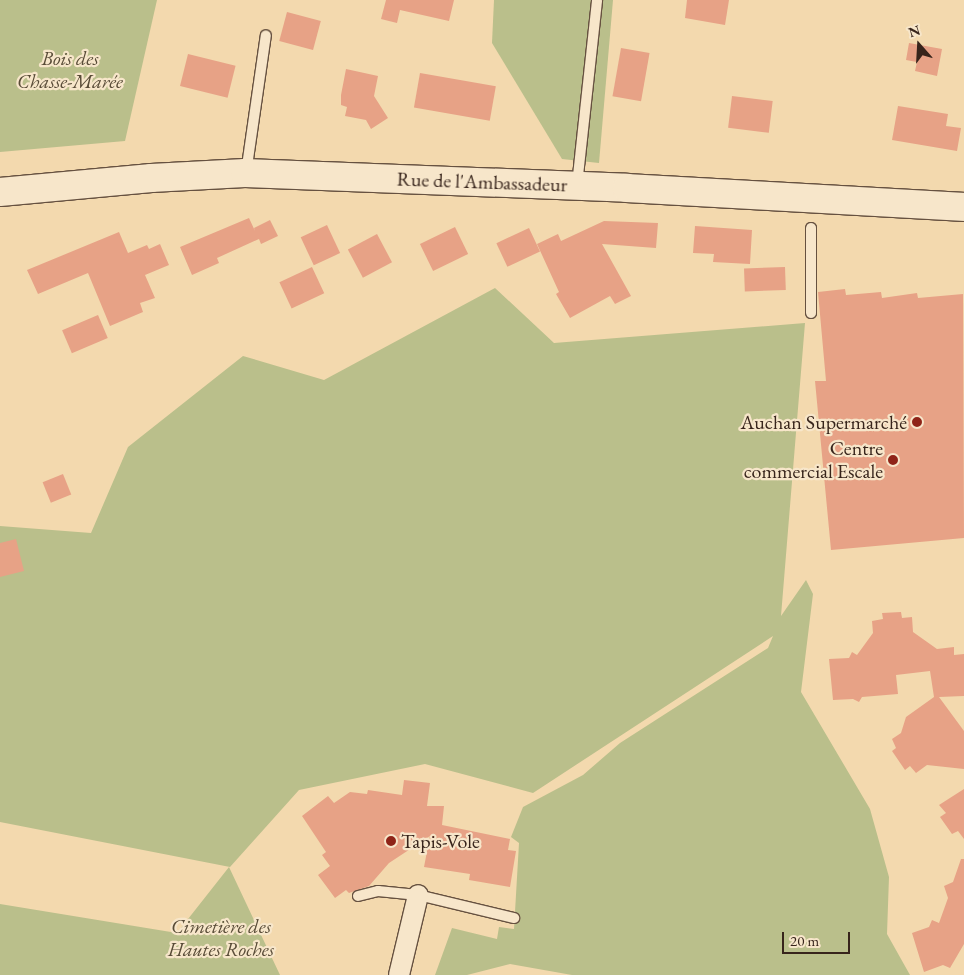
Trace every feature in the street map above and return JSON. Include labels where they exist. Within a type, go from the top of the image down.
[{"type":"main road","name":"Rue de l'Ambassadeur","points":[[0,192],[152,178],[246,173],[577,186],[964,206]]},
{"type":"street","points":[[399,975],[418,895]]},
{"type":"lane","points":[[577,186],[597,0]]},
{"type":"lane","points":[[246,173],[266,35]]},
{"type":"lane","points":[[811,228],[811,313]]},
{"type":"lane","points":[[358,896],[378,891],[418,895],[514,918]]},
{"type":"green space","name":"Bois des Chasse-Marée","points":[[0,0],[157,0],[125,141],[0,152]]},
{"type":"green space","points":[[494,0],[613,0],[599,163],[562,159],[492,43]]},
{"type":"green space","points":[[495,288],[554,343],[805,323],[781,616],[806,580],[813,594],[801,692],[870,809],[889,877],[887,934],[910,975],[572,975],[510,964],[467,975],[435,975],[452,928],[497,939],[499,927],[514,929],[519,843],[511,837],[523,807],[583,775],[620,743],[768,648],[773,636],[533,793],[425,764],[299,790],[230,867],[0,822],[0,526],[91,533],[128,447],[243,356],[324,380]]},
{"type":"green space","name":"Cimetière des Hautes Roches","points":[[229,867],[280,975],[0,975],[0,904],[177,933]]},
{"type":"building","points":[[386,0],[454,0],[449,21],[400,10],[397,23],[381,19]]},
{"type":"building","points":[[687,0],[729,0],[725,25],[685,18]]},
{"type":"building","points":[[287,12],[321,21],[313,50],[279,41]]},
{"type":"building","points":[[909,43],[942,49],[937,76],[915,71],[917,62],[906,60]]},
{"type":"building","points":[[621,48],[650,53],[641,101],[612,96]]},
{"type":"building","points":[[188,54],[236,66],[228,98],[180,86]]},
{"type":"building","points":[[346,69],[378,76],[374,96],[388,118],[371,129],[366,120],[345,116],[347,107],[341,105],[341,95]]},
{"type":"building","points":[[420,73],[496,86],[490,121],[414,107]]},
{"type":"building","points":[[732,96],[773,101],[769,133],[728,128]]},
{"type":"building","points":[[898,106],[948,114],[946,126],[961,128],[957,151],[892,140]]},
{"type":"building","points":[[249,218],[255,231],[254,228],[270,220],[278,236],[261,244],[259,239],[217,258],[219,263],[192,275],[180,247]]},
{"type":"building","points":[[604,221],[658,223],[656,248],[602,244],[631,296],[615,304],[610,296],[570,318],[556,294],[559,292],[537,244],[558,234],[561,241]]},
{"type":"building","points":[[327,225],[340,253],[314,265],[301,237]]},
{"type":"building","points":[[695,226],[752,230],[750,264],[713,262],[714,254],[693,253]]},
{"type":"building","points":[[455,227],[468,254],[433,271],[420,244]]},
{"type":"building","points":[[529,228],[540,252],[507,267],[496,243]]},
{"type":"building","points":[[119,232],[128,253],[147,245],[149,249],[160,244],[169,265],[145,275],[155,298],[140,303],[143,312],[110,326],[88,273],[38,294],[27,270]]},
{"type":"building","points":[[377,234],[392,262],[363,278],[348,249]]},
{"type":"building","points":[[312,267],[324,293],[292,308],[279,282]]},
{"type":"building","points":[[785,267],[786,290],[745,291],[744,268]]},
{"type":"building","name":"Centre commercial Escale","points":[[845,289],[846,295],[881,292],[882,298],[917,293],[918,298],[963,294],[964,538],[831,550],[815,381],[826,381],[818,292]]},
{"type":"building","points":[[98,315],[108,338],[72,353],[62,330]]},
{"type":"building","points":[[63,474],[71,494],[51,503],[43,482]]},
{"type":"building","points":[[16,539],[24,571],[0,577],[0,543]]},
{"type":"building","points":[[901,612],[902,618],[912,617],[913,632],[937,649],[954,647],[954,655],[964,654],[964,696],[939,697],[964,731],[964,769],[927,765],[916,773],[910,766],[905,770],[892,751],[896,748],[892,739],[901,733],[906,717],[934,697],[930,671],[896,675],[898,694],[862,697],[859,702],[853,699],[833,700],[829,659],[849,658],[852,652],[857,655],[873,633],[872,621],[883,619],[882,613]]},
{"type":"building","name":"Tapis-Vole","points":[[404,780],[430,783],[427,806],[444,806],[442,825],[510,839],[508,850],[516,851],[510,887],[469,880],[470,874],[424,867],[430,836],[389,863],[369,886],[349,893],[346,890],[335,898],[318,875],[330,866],[322,855],[326,852],[302,816],[328,796],[334,803],[350,792],[367,794],[368,790],[402,795]]},
{"type":"building","points":[[964,789],[964,839],[958,831],[952,834],[940,817],[946,813],[939,805]]},
{"type":"building","points":[[961,859],[964,859],[964,944],[950,968],[943,965],[924,972],[912,933],[929,927],[932,920],[939,923],[948,898],[944,886],[953,882]]},
{"type":"place","name":"Auchan Supermarché","points":[[917,422]]},
{"type":"place","name":"Centre commercial Escale","points":[[893,460]]},
{"type":"place","name":"Tapis-Vole","points":[[391,841]]}]
